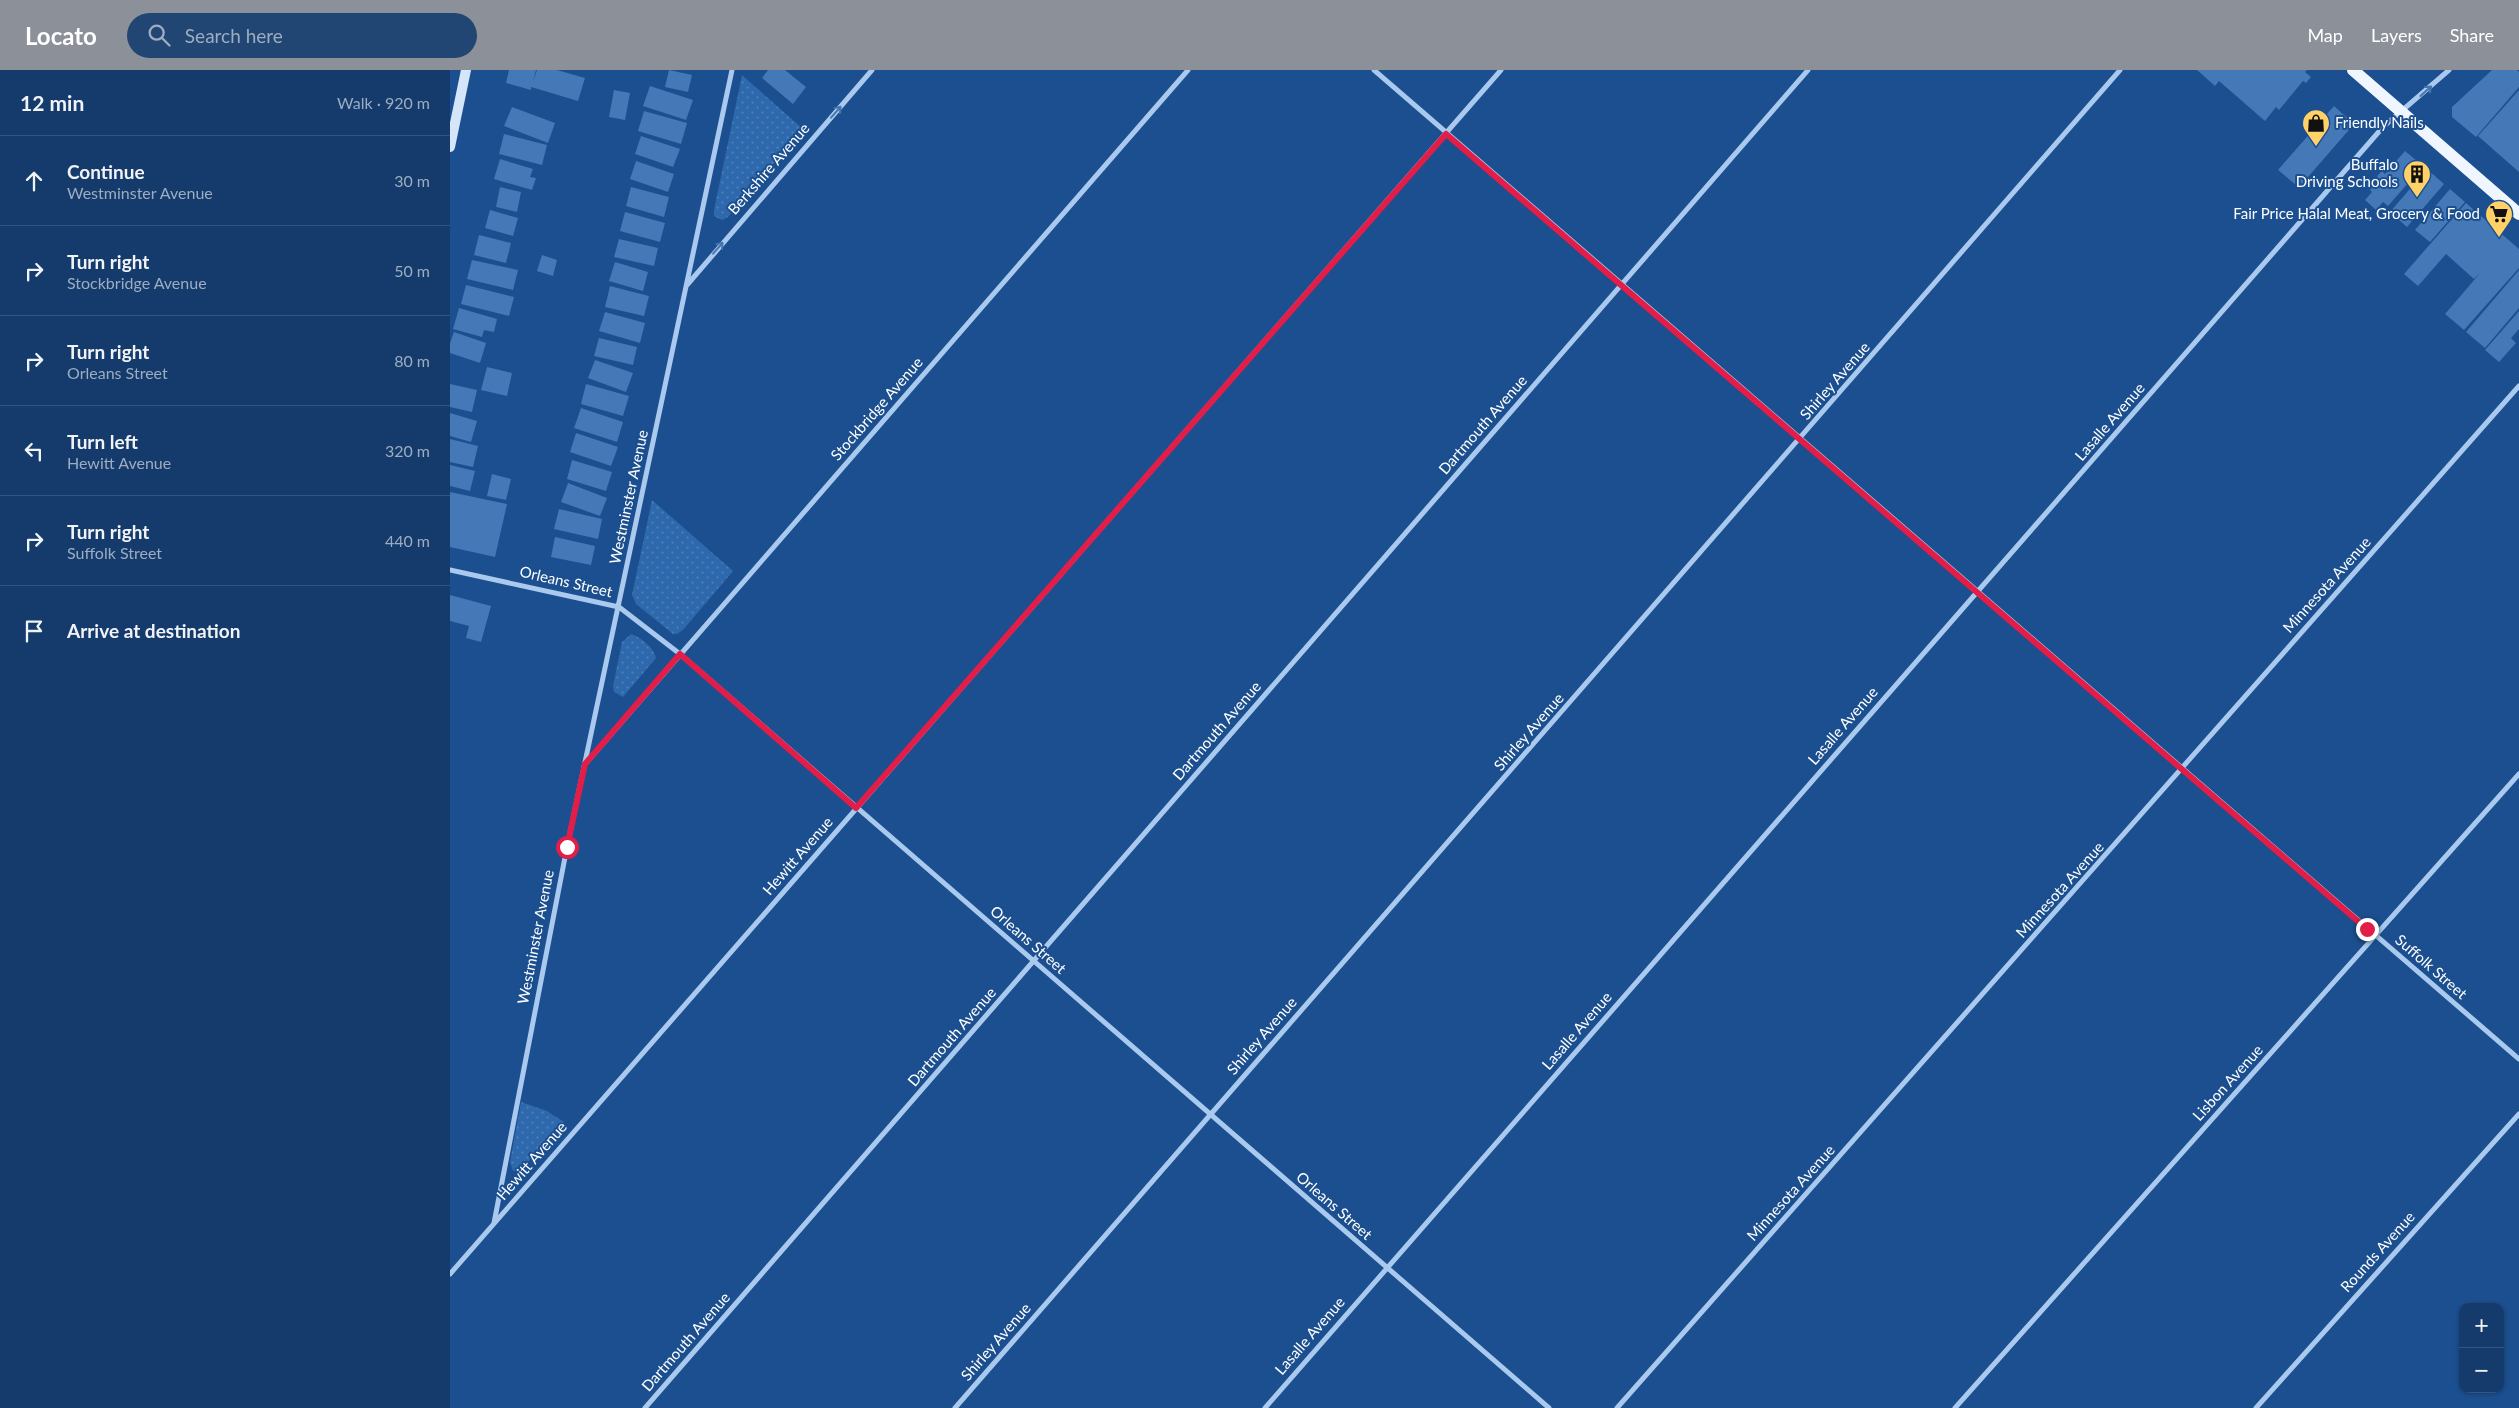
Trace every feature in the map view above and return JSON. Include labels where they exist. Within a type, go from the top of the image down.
[{"type":"main road","points":[[2353,70],[2519,214]]},
{"type":"street","points":[[450,147],[466,70]]},
{"type":"street","name":"Westminster Avenue","points":[[494,1223],[585,764],[732,70]]},
{"type":"street","name":"Berkshire Avenue","points":[[686,285],[872,70]]},
{"type":"street","name":"Stockbridge Avenue","points":[[585,764],[1188,70]]},
{"type":"street","name":"Suffolk Street","points":[[1374,70],[2182,770],[2519,1059]]},
{"type":"street","name":"Hewitt Avenue","points":[[450,1274],[1169,448],[1501,70]]},
{"type":"street","name":"Dartmouth Avenue","points":[[645,1408],[1808,70]]},
{"type":"street","name":"Shirley Avenue","points":[[955,1408],[1801,439],[2120,70]]},
{"type":"street","name":"Lasalle Avenue","points":[[1264,1408],[2383,128],[2449,70]]},
{"type":"street","name":"Minnesota Avenue","points":[[1617,1408],[2519,386]]},
{"type":"street","name":"Orleans Street","points":[[450,570],[619,607],[680,654],[1550,1408]]},
{"type":"street","name":"Lisbon Avenue","points":[[1955,1408],[2519,774]]},
{"type":"street","name":"Rounds Avenue","points":[[2256,1408],[2519,1114]]},
{"type":"shaded area","points":[[742,75],[803,129],[728,217],[722,220],[714,216],[714,210]]},
{"type":"shaded area","points":[[652,500],[733,571],[683,630],[677,634],[673,634],[636,604],[632,595]]},
{"type":"shaded area","points":[[631,634],[646,643],[653,650],[656,658],[623,697],[614,692],[613,686],[622,642]]},
{"type":"shaded area","points":[[521,1102],[547,1111],[564,1122],[519,1172],[513,1171],[510,1162]]},
{"type":"building","points":[[509,70],[536,70],[533,82],[537,70],[557,70],[585,78],[578,101],[531,87],[531,90],[506,83]]},
{"type":"building","points":[[669,70],[692,75],[688,92],[665,87]]},
{"type":"building","points":[[768,70],[785,70],[806,87],[793,104],[762,78]]},
{"type":"building","points":[[2197,70],[2307,70],[2305,72],[2311,77],[2306,83],[2303,81],[2279,110],[2276,107],[2265,121],[2219,81],[2215,86]]},
{"type":"building","points":[[2492,70],[2517,70],[2519,72],[2519,87],[2476,137],[2452,117],[2452,107]]},
{"type":"building","points":[[650,86],[693,100],[686,120],[643,106]]},
{"type":"building","points":[[614,90],[630,93],[625,120],[609,117]]},
{"type":"building","points":[[2519,90],[2519,172],[2478,136]]},
{"type":"building","name":"Friendly Nails","points":[[2334,106],[2354,124],[2302,184],[2299,181],[2296,185],[2278,170]]},
{"type":"building","points":[[512,107],[555,123],[548,143],[504,126]]},
{"type":"building","points":[[644,111],[687,123],[681,144],[638,131]]},
{"type":"building","points":[[504,134],[547,145],[542,165],[499,154]]},
{"type":"building","points":[[641,136],[680,149],[673,167],[635,154]]},
{"type":"building","points":[[2405,151],[2423,166],[2388,206],[2383,202],[2376,210],[2365,200],[2379,179],[2377,176],[2382,171],[2385,174]]},
{"type":"building","points":[[500,159],[533,169],[530,177],[536,178],[532,190],[494,179]]},
{"type":"building","points":[[636,161],[674,174],[668,192],[630,179]]},
{"type":"building","name":"Buffalo Driving Schools","points":[[2427,169],[2444,184],[2407,227],[2390,212]]},
{"type":"building","points":[[500,187],[521,192],[517,212],[496,207]]},
{"type":"building","points":[[631,187],[669,197],[664,217],[626,206]]},
{"type":"building","points":[[2450,189],[2465,202],[2430,242],[2415,230]]},
{"type":"building","points":[[2466,203],[2519,249],[2519,268],[2464,330],[2445,314],[2481,272],[2474,279],[2446,254],[2418,286],[2404,274]]},
{"type":"building","points":[[490,210],[518,218],[513,236],[485,228]]},
{"type":"building","points":[[625,212],[665,223],[660,242],[620,231]]},
{"type":"building","points":[[479,235],[511,243],[506,263],[474,255]]},
{"type":"building","points":[[619,239],[658,248],[654,266],[614,257]]},
{"type":"building","points":[[542,255],[557,260],[553,276],[537,271]]},
{"type":"building","points":[[472,260],[518,270],[513,290],[467,279]]},
{"type":"building","points":[[615,262],[648,272],[643,291],[609,281]]},
{"type":"building","points":[[2519,270],[2519,308],[2485,348],[2466,332]]},
{"type":"building","points":[[466,285],[514,297],[509,316],[461,304]]},
{"type":"building","points":[[610,286],[649,296],[644,316],[605,307]]},
{"type":"building","points":[[459,308],[497,319],[494,332],[484,330],[482,337],[453,329]]},
{"type":"building","points":[[2519,311],[2519,329],[2511,338],[2516,343],[2499,362],[2485,350]]},
{"type":"building","points":[[605,312],[645,323],[640,343],[599,331]]},
{"type":"building","points":[[454,332],[486,343],[480,363],[450,353],[450,343]]},
{"type":"building","points":[[599,338],[637,347],[633,365],[594,356]]},
{"type":"building","points":[[595,360],[633,373],[626,392],[588,378]]},
{"type":"building","points":[[487,367],[512,373],[507,396],[481,390]]},
{"type":"building","points":[[450,384],[477,390],[472,412],[450,407]]},
{"type":"building","points":[[586,384],[629,396],[623,416],[581,404]]},
{"type":"building","points":[[581,408],[623,422],[617,442],[574,428]]},
{"type":"building","points":[[450,413],[477,421],[471,442],[450,436]]},
{"type":"building","points":[[576,433],[618,447],[611,466],[570,452]]},
{"type":"building","points":[[450,439],[478,446],[473,467],[450,462]]},
{"type":"building","points":[[572,460],[612,472],[606,491],[567,479]]},
{"type":"building","points":[[450,465],[475,471],[470,491],[450,486]]},
{"type":"building","points":[[492,474],[511,479],[506,500],[487,496]]},
{"type":"building","points":[[568,483],[607,498],[600,516],[561,502]]},
{"type":"building","points":[[450,492],[507,504],[495,557],[450,547]]},
{"type":"building","points":[[559,509],[602,519],[598,539],[554,529]]},
{"type":"building","points":[[555,537],[595,546],[591,565],[551,557]]},
{"type":"building","points":[[450,595],[491,606],[481,642],[466,638],[469,626],[450,621]]},
{"type":"place","name":"Friendly Nails","points":[[2316,147]]},
{"type":"place","name":"Buffalo Driving Schools","points":[[2417,198]]},
{"type":"place","name":"Fair Price Halal Meat, Grocery & Food","points":[[2499,238]]},
{"type":"route","points":[[567,847],[585,764],[680,654],[856,808],[1176,440],[1446,134],[2367,929]]}]
